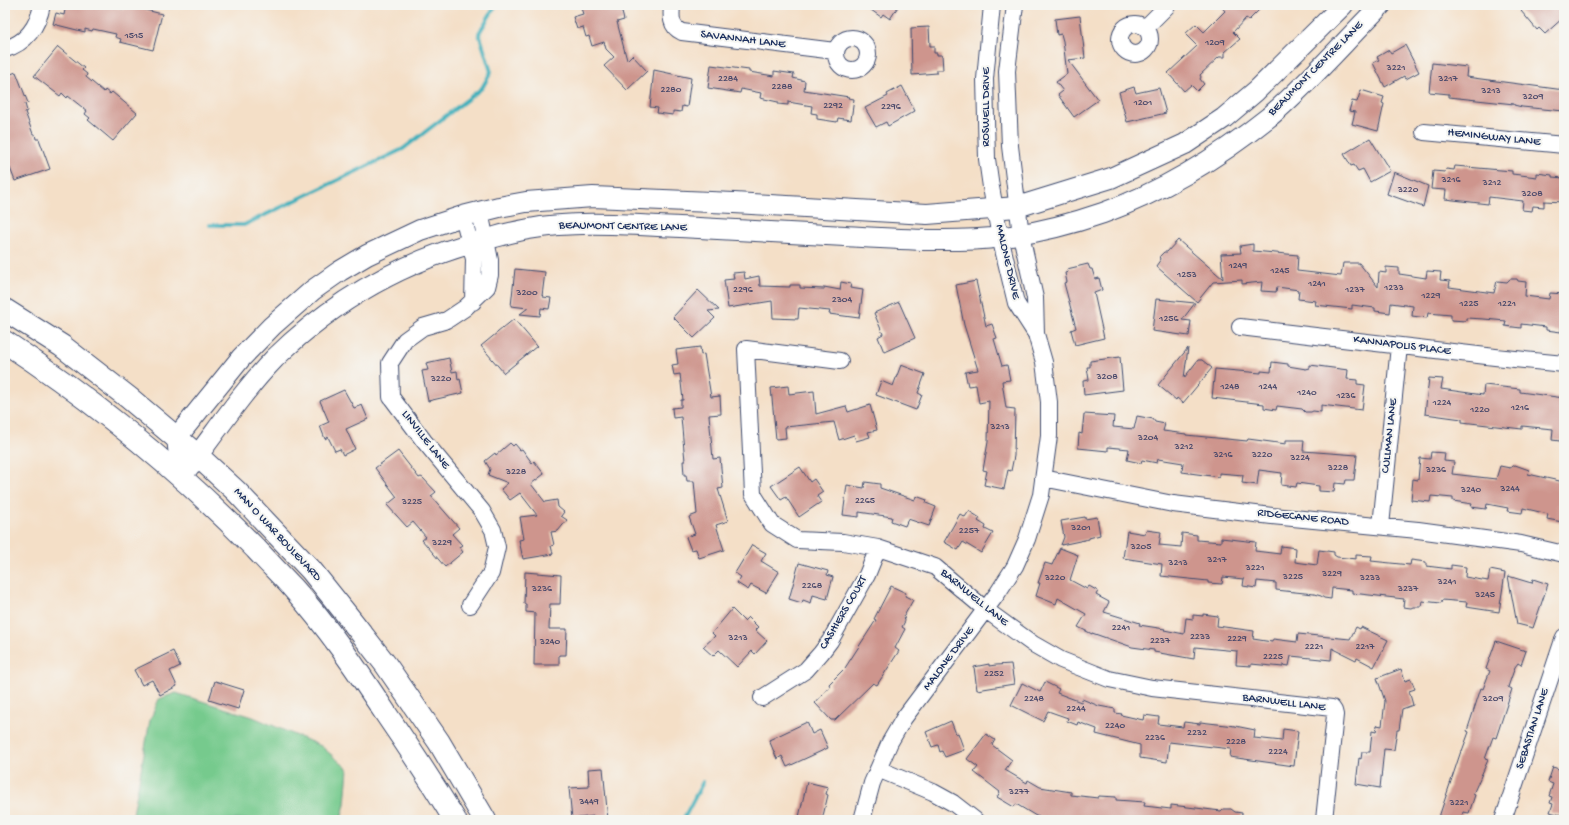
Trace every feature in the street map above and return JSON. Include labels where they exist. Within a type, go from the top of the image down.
[{"type":"main road","name":"MAN O WAR BOULEVARD","points":[[5,310],[62,346],[130,398],[177,437],[236,491],[311,570],[351,620],[426,722],[485,820]]},
{"type":"main road","name":"MAN O WAR BOULEVARD","points":[[5,342],[98,407],[181,476],[221,513],[294,588],[344,651],[436,788],[455,820]]},
{"type":"street","points":[[5,49],[17,45],[31,31],[37,22],[42,5]]},
{"type":"street","name":"SAVANNAH LANE","points":[[672,5],[672,25],[676,30],[682,32],[836,51]]},
{"type":"street","name":"ROSWELL DRIVE","points":[[992,5],[985,79],[987,159],[995,208]]},
{"type":"street","name":"ROSWELL DRIVE","points":[[1014,5],[1007,71],[1010,146],[1017,207]]},
{"type":"street","points":[[1145,28],[1168,5]]},
{"type":"street","points":[[181,476],[177,437],[241,358],[272,326],[313,290],[340,271],[368,255],[420,230],[472,214],[526,202],[593,197],[726,202],[928,214],[1017,207],[1111,178],[1185,144],[1224,118],[1256,91],[1343,5]]},
{"type":"street","name":"BEAUMONT CENTRE LANE","points":[[181,476],[198,456],[242,396],[275,358],[303,332],[330,311],[362,290],[400,269],[430,256],[478,241],[528,229],[561,225],[628,224],[898,239],[964,239],[1021,234],[1101,214],[1144,196],[1183,177],[1270,116],[1315,73],[1381,5]]},
{"type":"street","name":"HEMINGWAY LANE","points":[[1424,132],[1564,145]]},
{"type":"street","name":"MALONE DRIVE","points":[[862,820],[867,799],[878,768],[890,742],[904,718],[986,610],[1014,566],[1027,539],[1040,496],[1049,436],[1049,402],[1044,362],[1036,334],[1035,298],[1021,234],[1017,207]]},
{"type":"street","name":"MALONE DRIVE","points":[[995,208],[1000,237],[1016,303],[1036,334]]},
{"type":"street","name":"LINVILLE LANE","points":[[470,604],[491,573],[497,547],[493,530],[482,511],[424,441],[391,396],[390,363],[405,340],[423,327],[447,320],[473,302],[478,241],[472,214]]},
{"type":"street","name":"KANNAPOLIS PLACE","points":[[1240,327],[1564,364]]},
{"type":"street","name":"CULLMAN LANE","points":[[1381,526],[1399,346]]},
{"type":"street","name":"BARNWELL LANE","points":[[840,361],[746,349],[753,494],[772,524],[797,540],[843,542],[878,548],[935,567],[986,610],[1038,647],[1076,667],[1109,679],[1152,688],[1332,708],[1335,715],[1324,820]]},
{"type":"street","name":"RIDGECANE ROAD","points":[[1043,478],[1173,504],[1272,516],[1418,530],[1521,544],[1564,554]]},
{"type":"street","name":"CASHIERS COURT","points":[[762,698],[806,670],[821,653],[830,641],[867,575],[878,548]]},
{"type":"street","name":"SEBASTIAN LANE","points":[[1503,820],[1564,637]]},
{"type":"street","points":[[878,768],[933,792],[953,803],[975,820]]},
{"type":"green space","points":[[176,693],[253,717],[321,746],[348,769],[345,804],[341,820],[132,820],[150,720],[159,699]]},
{"type":"building","points":[[66,5],[105,5],[123,9],[129,9],[130,6],[162,14],[153,50],[120,42],[121,39],[115,37],[116,34],[93,29],[92,31],[85,29],[85,32],[53,24],[56,13],[64,15]]},
{"type":"building","points":[[580,5],[599,5],[599,8],[607,5],[608,8],[620,5],[624,20],[617,22],[627,60],[632,55],[647,71],[627,90],[604,66],[614,57],[606,49],[604,42],[592,46],[589,36],[586,37],[583,27],[577,29],[573,17],[583,14]]},
{"type":"building","points":[[864,5],[899,5],[890,19],[883,14],[881,17]]},
{"type":"building","points":[[1220,5],[1264,5],[1249,20],[1246,18],[1233,32],[1240,39],[1225,52],[1225,57],[1219,57],[1200,75],[1200,79],[1204,84],[1197,91],[1191,85],[1184,91],[1168,73],[1197,46],[1185,34],[1196,24],[1204,32],[1225,11]]},
{"type":"building","points":[[1527,5],[1564,5],[1564,17],[1545,34],[1539,28],[1537,30],[1521,11]]},
{"type":"building","points":[[1080,16],[1085,58],[1068,60],[1098,100],[1074,117],[1058,95],[1063,91],[1056,82],[1067,74],[1063,41],[1061,34],[1057,35],[1055,19]]},
{"type":"building","points":[[929,27],[930,46],[934,46],[934,53],[937,53],[937,55],[942,55],[943,70],[937,70],[937,73],[912,75],[911,28]]},
{"type":"building","points":[[1405,45],[1419,72],[1406,79],[1404,76],[1385,87],[1373,63],[1379,60],[1377,57],[1389,50],[1391,53]]},
{"type":"building","points":[[58,47],[84,68],[82,70],[87,74],[86,77],[104,92],[105,90],[110,94],[112,92],[137,113],[113,141],[88,120],[90,118],[85,114],[87,111],[68,96],[67,98],[62,93],[60,96],[34,76]]},
{"type":"building","points":[[1432,63],[1467,67],[1466,77],[1564,90],[1564,111],[1449,97],[1449,94],[1429,92]]},
{"type":"building","points":[[711,65],[749,70],[749,72],[774,76],[774,71],[794,74],[793,78],[805,81],[804,90],[854,99],[851,120],[838,118],[837,122],[817,119],[817,114],[811,113],[812,106],[788,102],[788,105],[778,104],[778,102],[760,98],[761,93],[741,89],[740,93],[708,88]]},
{"type":"building","points":[[654,70],[691,78],[687,107],[682,106],[681,112],[673,111],[673,115],[657,113],[658,108],[650,107]]},
{"type":"building","points":[[16,72],[28,103],[25,104],[27,111],[25,112],[33,134],[35,134],[36,139],[39,139],[50,169],[15,181],[5,159],[5,143],[8,142],[5,134],[5,84],[9,83],[6,76]]},
{"type":"building","points":[[902,86],[915,111],[888,126],[886,122],[876,127],[865,108],[888,96],[887,94]]},
{"type":"building","points":[[1134,87],[1136,93],[1159,88],[1166,113],[1127,122],[1119,92]]},
{"type":"building","points":[[1361,90],[1384,97],[1382,103],[1384,104],[1378,131],[1352,124],[1355,112],[1349,111],[1352,101],[1357,102]]},
{"type":"building","points":[[1370,138],[1390,171],[1370,182],[1363,169],[1358,171],[1354,165],[1351,166],[1344,154]]},
{"type":"building","points":[[1455,166],[1512,171],[1512,174],[1537,177],[1537,173],[1552,175],[1552,177],[1564,178],[1564,202],[1544,201],[1544,207],[1533,206],[1532,211],[1522,210],[1523,201],[1489,197],[1488,204],[1445,199],[1446,190],[1431,189],[1433,171],[1445,172],[1446,169],[1454,170]]},
{"type":"building","points":[[1394,172],[1428,186],[1423,207],[1387,194]]},
{"type":"building","points":[[1178,240],[1223,279],[1221,254],[1241,253],[1240,246],[1253,244],[1253,251],[1298,255],[1297,271],[1341,276],[1343,263],[1359,263],[1378,287],[1379,272],[1386,273],[1386,267],[1399,268],[1399,274],[1426,278],[1427,271],[1441,272],[1440,280],[1450,281],[1449,287],[1494,293],[1497,281],[1507,282],[1510,279],[1517,279],[1518,281],[1526,282],[1525,296],[1549,299],[1550,293],[1564,294],[1561,332],[1546,330],[1546,327],[1521,324],[1521,328],[1505,326],[1506,321],[1466,318],[1466,321],[1451,320],[1451,315],[1428,313],[1427,318],[1412,316],[1413,306],[1391,303],[1390,313],[1375,311],[1375,308],[1352,305],[1352,309],[1315,305],[1316,301],[1298,299],[1299,290],[1277,287],[1276,292],[1261,291],[1262,282],[1242,284],[1242,280],[1213,282],[1197,302],[1156,266],[1161,259],[1160,256],[1164,252],[1167,252]]},
{"type":"building","points":[[1088,264],[1090,269],[1092,269],[1095,279],[1099,278],[1102,290],[1094,293],[1104,338],[1075,345],[1071,330],[1076,328],[1064,283],[1067,282],[1065,273],[1068,272],[1067,269]]},
{"type":"building","points":[[515,269],[545,272],[542,296],[551,298],[549,309],[541,308],[540,316],[520,314],[528,308],[511,306]]},
{"type":"building","points":[[744,272],[745,279],[759,276],[760,286],[790,287],[790,285],[800,285],[800,288],[824,289],[824,287],[840,290],[841,282],[851,284],[850,288],[863,290],[859,318],[829,314],[830,311],[799,308],[798,319],[773,318],[772,301],[728,308],[724,280],[734,279],[733,273]]},
{"type":"building","points":[[976,281],[986,326],[992,324],[997,338],[994,339],[1002,366],[1007,365],[1010,380],[1002,381],[1006,408],[1015,409],[1014,456],[1011,471],[1008,470],[1004,489],[984,485],[987,471],[983,470],[988,442],[989,401],[979,403],[976,385],[968,386],[965,372],[978,370],[964,325],[956,285]]},
{"type":"building","points":[[698,290],[719,310],[708,311],[715,318],[694,338],[673,317]]},
{"type":"building","points":[[1156,299],[1195,303],[1182,320],[1191,321],[1189,336],[1152,331]]},
{"type":"building","points":[[899,302],[915,338],[884,352],[878,337],[883,334],[874,313]]},
{"type":"building","points":[[514,319],[537,346],[504,373],[481,346]]},
{"type":"building","points":[[700,347],[701,355],[704,354],[711,397],[720,396],[721,414],[709,415],[713,459],[720,458],[723,488],[718,489],[728,521],[716,525],[724,550],[699,558],[696,549],[691,550],[686,537],[695,534],[689,517],[697,514],[694,481],[687,481],[686,475],[684,475],[683,461],[685,461],[681,417],[673,418],[672,408],[681,407],[681,400],[683,400],[680,374],[674,375],[672,365],[678,364],[676,350]]},
{"type":"building","points":[[1188,348],[1184,378],[1198,360],[1202,360],[1212,368],[1183,403],[1177,398],[1176,400],[1158,385]]},
{"type":"building","points":[[1120,357],[1123,390],[1084,395],[1083,381],[1089,380],[1087,367],[1090,367],[1090,361]]},
{"type":"building","points":[[449,358],[452,372],[457,371],[458,380],[460,379],[463,393],[428,401],[422,371],[428,370],[426,363]]},
{"type":"building","points":[[1272,362],[1288,364],[1288,366],[1306,369],[1310,368],[1310,365],[1348,370],[1347,379],[1357,380],[1357,384],[1365,385],[1362,410],[1321,405],[1321,412],[1305,412],[1302,409],[1277,406],[1276,410],[1264,408],[1264,404],[1212,398],[1215,369],[1261,373],[1261,371],[1271,372]]},
{"type":"building","points":[[901,365],[925,374],[918,393],[922,395],[916,410],[876,395],[881,381],[893,386]]},
{"type":"building","points":[[1429,378],[1443,379],[1441,389],[1483,395],[1484,385],[1520,389],[1520,392],[1564,398],[1564,438],[1560,441],[1552,440],[1553,429],[1522,426],[1522,429],[1462,422],[1462,419],[1425,414]]},
{"type":"building","points":[[788,386],[789,394],[814,391],[816,414],[846,406],[848,412],[870,405],[877,430],[868,432],[870,437],[856,441],[854,435],[839,440],[834,422],[785,427],[786,438],[776,439],[771,388]]},
{"type":"building","points":[[344,390],[354,408],[362,405],[368,419],[346,429],[355,449],[343,455],[340,449],[335,451],[328,437],[325,439],[320,426],[329,422],[320,401]]},
{"type":"building","points":[[1084,414],[1114,416],[1113,427],[1134,429],[1137,416],[1153,419],[1155,422],[1165,424],[1163,431],[1186,435],[1247,441],[1248,439],[1286,444],[1286,440],[1304,440],[1303,451],[1357,455],[1354,480],[1346,480],[1345,484],[1335,483],[1334,492],[1319,491],[1319,486],[1297,483],[1296,487],[1281,485],[1282,473],[1259,470],[1257,485],[1242,483],[1243,475],[1219,473],[1219,477],[1182,472],[1183,463],[1158,459],[1157,463],[1142,460],[1141,463],[1127,460],[1129,449],[1108,447],[1108,451],[1078,448],[1079,433],[1082,434]]},
{"type":"building","points":[[510,443],[513,446],[515,444],[520,450],[522,449],[532,463],[534,461],[544,474],[531,484],[545,502],[557,500],[558,507],[564,512],[561,516],[567,520],[558,531],[551,532],[554,545],[551,546],[553,554],[523,559],[519,540],[524,539],[520,517],[537,515],[520,493],[510,500],[501,489],[508,483],[488,475],[490,469],[485,461],[495,453],[496,455]]},
{"type":"building","points":[[398,451],[419,478],[423,478],[436,492],[431,496],[459,528],[452,534],[462,545],[459,547],[463,552],[445,567],[422,540],[426,537],[413,522],[407,527],[387,505],[397,497],[375,468]]},
{"type":"building","points":[[1431,452],[1445,453],[1444,461],[1454,462],[1452,474],[1496,479],[1500,466],[1510,468],[1515,465],[1529,470],[1528,474],[1564,482],[1564,511],[1562,522],[1547,519],[1548,514],[1523,508],[1522,513],[1507,511],[1508,508],[1487,504],[1486,509],[1471,507],[1472,504],[1453,501],[1453,498],[1431,496],[1430,502],[1411,500],[1413,479],[1418,480],[1420,458],[1430,459]]},
{"type":"building","points":[[800,467],[810,482],[814,479],[823,492],[817,496],[821,502],[799,517],[786,497],[781,500],[771,486]]},
{"type":"building","points":[[865,482],[880,484],[880,488],[915,500],[916,496],[927,500],[926,503],[936,507],[929,526],[908,519],[905,526],[891,521],[892,517],[859,512],[859,517],[843,515],[847,485],[864,488]]},
{"type":"building","points":[[969,511],[980,518],[978,521],[986,526],[985,529],[993,533],[981,553],[963,542],[958,550],[944,542],[960,514],[965,517]]},
{"type":"building","points":[[1085,517],[1085,519],[1097,517],[1100,535],[1061,545],[1064,537],[1061,521]]},
{"type":"building","points":[[1146,530],[1161,532],[1159,545],[1181,547],[1182,533],[1197,535],[1197,540],[1221,542],[1221,538],[1256,542],[1255,551],[1280,554],[1281,546],[1296,548],[1295,562],[1317,565],[1319,550],[1334,552],[1334,555],[1337,557],[1356,559],[1356,555],[1372,556],[1371,561],[1410,565],[1411,560],[1426,562],[1426,566],[1451,569],[1451,565],[1466,567],[1465,577],[1488,581],[1490,570],[1505,573],[1499,612],[1466,607],[1467,602],[1442,600],[1441,603],[1422,601],[1421,607],[1411,608],[1403,607],[1404,599],[1352,593],[1352,590],[1332,588],[1331,599],[1314,594],[1276,590],[1276,583],[1257,581],[1256,588],[1243,586],[1244,579],[1223,577],[1222,584],[1161,576],[1162,564],[1123,558],[1127,531],[1145,534]]},
{"type":"building","points":[[752,545],[766,553],[761,561],[779,572],[766,593],[751,585],[748,590],[737,583],[741,577],[735,573]]},
{"type":"building","points":[[1060,548],[1078,555],[1070,580],[1087,589],[1089,586],[1098,591],[1096,595],[1109,602],[1104,612],[1140,623],[1139,625],[1184,634],[1186,618],[1193,619],[1193,615],[1203,616],[1203,614],[1218,616],[1217,626],[1254,631],[1253,639],[1272,642],[1273,639],[1297,642],[1298,634],[1350,639],[1356,627],[1360,629],[1361,627],[1388,640],[1374,667],[1332,648],[1331,660],[1291,656],[1289,666],[1283,665],[1283,667],[1251,664],[1251,666],[1236,665],[1237,651],[1195,647],[1194,659],[1154,652],[1154,650],[1132,647],[1092,634],[1078,627],[1086,614],[1058,598],[1056,604],[1036,596],[1040,583],[1038,583],[1045,563],[1052,565]]},
{"type":"building","points":[[799,563],[828,571],[827,575],[833,577],[827,599],[813,595],[811,603],[803,600],[802,603],[789,599]]},
{"type":"building","points":[[525,572],[561,575],[560,604],[550,604],[549,629],[567,629],[566,655],[559,655],[559,665],[534,665],[535,613],[526,612],[526,604],[524,604]]},
{"type":"building","points":[[1508,576],[1532,583],[1533,579],[1548,584],[1533,628],[1517,624]]},
{"type":"building","points":[[891,586],[906,593],[905,596],[913,600],[904,616],[905,621],[902,627],[905,629],[895,648],[899,651],[877,685],[873,683],[835,720],[831,720],[815,703],[830,686],[829,684],[845,668],[876,620],[874,619]]},
{"type":"building","points":[[732,609],[744,621],[748,617],[758,627],[755,630],[767,641],[755,654],[752,651],[737,667],[719,650],[713,656],[703,647],[715,636],[712,633]]},
{"type":"building","points":[[1496,641],[1526,651],[1521,665],[1518,663],[1515,667],[1508,687],[1512,689],[1496,738],[1493,737],[1485,759],[1488,760],[1473,794],[1475,795],[1469,813],[1463,812],[1461,820],[1438,820],[1461,751],[1469,732],[1467,731],[1481,688],[1483,689],[1490,671],[1486,669]]},
{"type":"building","points":[[173,651],[180,666],[170,671],[177,686],[160,695],[152,680],[142,685],[134,670]]},
{"type":"building","points":[[989,664],[989,666],[1011,664],[1014,684],[977,690],[974,667]]},
{"type":"building","points":[[1401,669],[1405,681],[1411,679],[1415,689],[1409,691],[1413,705],[1402,709],[1394,750],[1384,749],[1380,788],[1356,784],[1359,758],[1361,759],[1362,752],[1370,752],[1372,731],[1376,732],[1377,725],[1382,726],[1385,701],[1377,678]]},
{"type":"building","points":[[215,681],[244,690],[238,709],[209,700]]},
{"type":"building","points":[[1045,682],[1059,689],[1057,693],[1081,702],[1082,699],[1099,706],[1115,709],[1115,713],[1122,714],[1121,715],[1143,720],[1144,715],[1159,717],[1158,724],[1183,727],[1184,722],[1200,724],[1200,722],[1235,726],[1255,730],[1254,738],[1282,741],[1283,729],[1298,731],[1294,766],[1230,757],[1231,749],[1169,742],[1167,762],[1140,758],[1140,745],[1096,734],[1097,729],[1078,722],[1077,725],[1067,721],[1068,718],[1048,711],[1043,721],[1011,705],[1022,683],[1040,692]]},
{"type":"building","points":[[951,721],[956,734],[958,733],[964,750],[945,757],[942,751],[940,752],[938,745],[932,747],[926,732]]},
{"type":"building","points":[[807,722],[812,734],[820,730],[828,748],[787,767],[782,756],[777,759],[769,740]]},
{"type":"building","points":[[986,734],[995,740],[992,745],[1012,760],[1005,770],[1027,783],[1028,780],[1040,787],[1071,792],[1071,795],[1098,798],[1099,796],[1116,797],[1116,800],[1145,802],[1144,806],[1171,809],[1171,805],[1221,811],[1223,809],[1231,809],[1235,812],[1242,813],[1242,817],[1245,820],[1054,820],[1036,816],[1016,804],[1014,807],[997,797],[1000,792],[974,772],[978,767],[967,759]]},
{"type":"building","points":[[1553,767],[1564,771],[1564,816],[1550,812],[1553,804],[1550,803],[1552,797],[1549,796],[1553,784],[1548,782]]},
{"type":"building","points":[[603,768],[608,820],[595,820],[594,816],[572,819],[569,788],[589,787],[588,769]]},
{"type":"building","points":[[807,782],[828,787],[826,794],[828,795],[822,820],[811,820],[799,817]]},
{"type":"waterway","points":[[210,225],[244,225],[403,149],[482,88],[491,72],[479,33],[496,5]]},
{"type":"waterway","points":[[683,820],[703,782]]}]
